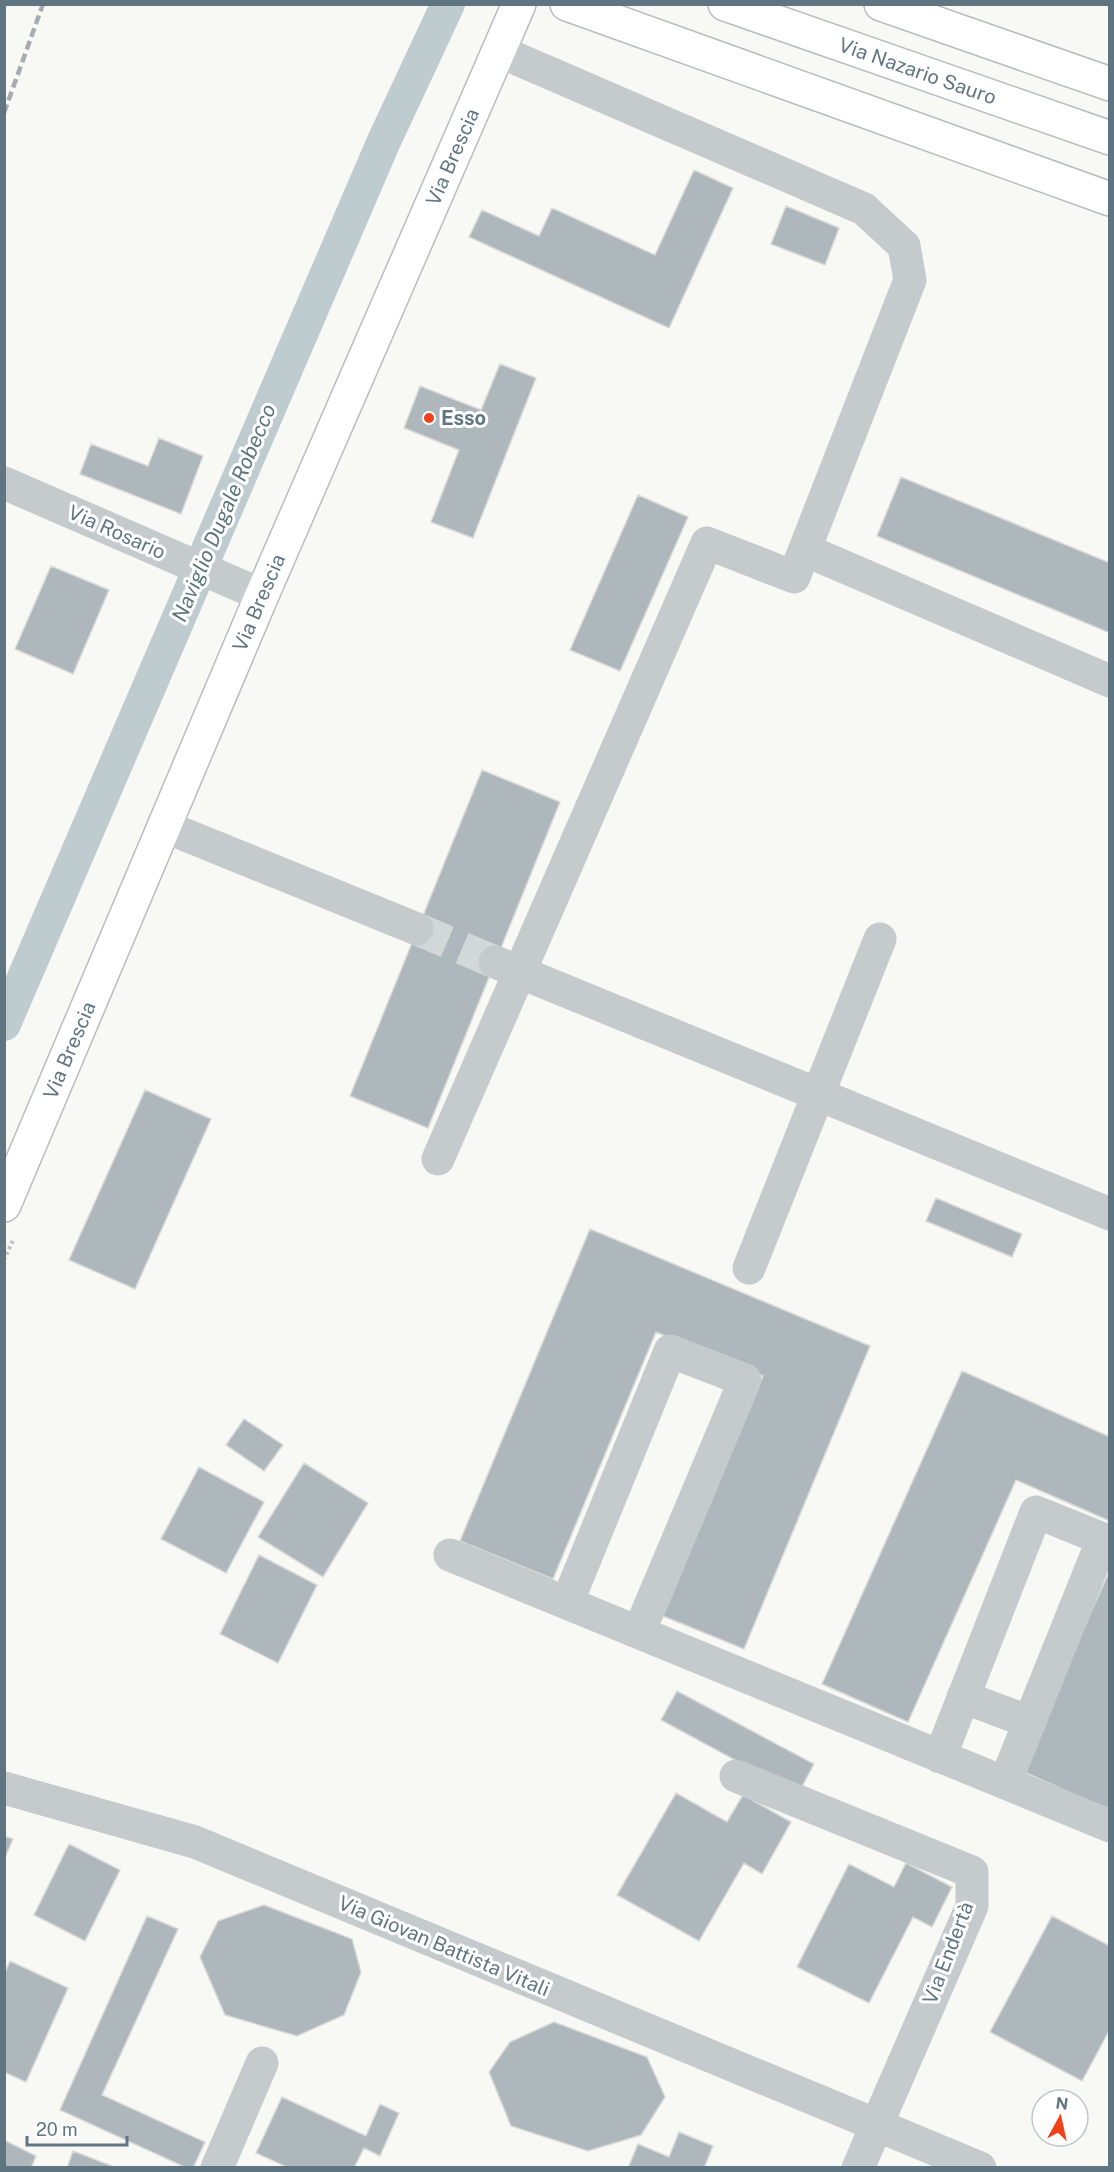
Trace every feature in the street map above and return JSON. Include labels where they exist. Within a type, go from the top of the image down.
[{"type":"main road","name":"Via Brescia","points":[[4,1205],[166,827],[262,595],[519,4]]},
{"type":"main road","points":[[567,4],[1110,199]]},
{"type":"main road","name":"Via Nazario Sauro","points":[[725,4],[1110,138]]},
{"type":"main road","points":[[881,4],[1110,84]]},
{"type":"street","points":[[438,1159],[507,966],[707,543],[794,577],[910,280],[904,246],[864,209],[499,51]]},
{"type":"street","name":"Via Rosario","points":[[4,483],[262,595]]},
{"type":"street","points":[[805,550],[1110,681]]},
{"type":"street","points":[[166,827],[417,929]]},
{"type":"street","points":[[749,1268],[880,939]]},
{"type":"street","points":[[507,966],[1110,1214]]},
{"type":"street","points":[[567,1603],[670,1351],[745,1380],[639,1632]]},
{"type":"street","points":[[940,1757],[1036,1512],[1103,1539],[1005,1783]]},
{"type":"street","points":[[450,1555],[1110,1826]]},
{"type":"street","points":[[963,1696],[1030,1722]]},
{"type":"street","name":"Via Endertà","points":[[736,1776],[972,1872],[972,1906],[858,2168]]},
{"type":"street","name":"Via Giovan Battista Vitali","points":[[4,1788],[195,1842],[980,2168]]},
{"type":"street","points":[[217,2168],[262,2063]]},
{"type":"building","points":[[694,170],[733,188],[669,328],[469,237],[482,210],[539,236],[552,208],[655,255]]},
{"type":"building","points":[[786,206],[839,228],[825,265],[771,244]]},
{"type":"building","points":[[500,364],[536,378],[473,538],[431,522],[459,450],[404,428],[420,386],[481,410]]},
{"type":"building","points":[[159,438],[203,456],[181,514],[80,474],[91,444],[148,466]]},
{"type":"building","points":[[901,477],[1110,563],[1110,633],[877,536]]},
{"type":"building","points":[[638,495],[688,517],[620,671],[570,650]]},
{"type":"building","points":[[51,566],[109,590],[73,674],[15,649]]},
{"type":"building","points":[[482,770],[560,802],[428,1128],[350,1096]]},
{"type":"building","points":[[145,1090],[211,1119],[135,1289],[69,1260]]},
{"type":"building","points":[[936,1198],[1022,1234],[1012,1257],[926,1221]]},
{"type":"building","points":[[590,1229],[870,1346],[744,1649],[663,1616],[763,1376],[656,1332],[553,1579],[460,1541]]},
{"type":"building","points":[[962,1371],[1110,1437],[1110,1521],[1016,1480],[908,1722],[822,1684]]},
{"type":"building","points":[[244,1419],[283,1445],[264,1471],[226,1445]]},
{"type":"building","points":[[304,1463],[368,1503],[323,1577],[258,1537]]},
{"type":"building","points":[[199,1467],[264,1502],[226,1573],[161,1539]]},
{"type":"building","points":[[259,1555],[317,1585],[278,1663],[220,1634]]},
{"type":"building","points":[[1110,1570],[1110,1806],[1108,1810],[1020,1770]]},
{"type":"building","points":[[677,1691],[814,1764],[798,1794],[661,1720]]},
{"type":"building","points":[[676,1793],[727,1822],[743,1795],[791,1822],[762,1874],[744,1863],[699,1941],[617,1895]]},
{"type":"building","points":[[4,1836],[13,1839],[4,1860]]},
{"type":"building","points":[[69,1844],[120,1870],[85,1941],[34,1915]]},
{"type":"building","points":[[906,1863],[952,1887],[932,1927],[913,1917],[869,2003],[797,1967],[849,1864],[894,1887]]},
{"type":"building","points":[[264,1905],[352,1939],[361,1972],[344,2015],[297,2036],[225,2015],[200,1957],[218,1921]]},
{"type":"building","points":[[147,1916],[178,1929],[102,2095],[205,2142],[193,2168],[187,2168],[60,2110]]},
{"type":"building","points":[[1052,1916],[1110,1946],[1110,2029],[1082,2081],[990,2032]]},
{"type":"building","points":[[10,1961],[68,1988],[26,2082],[4,2072],[4,1975]]},
{"type":"building","points":[[554,2022],[647,2057],[665,2097],[641,2135],[588,2151],[511,2126],[489,2072],[510,2042]]},
{"type":"building","points":[[282,2097],[366,2136],[380,2104],[399,2113],[380,2156],[364,2148],[354,2168],[289,2168],[256,2153]]},
{"type":"building","points":[[679,2132],[713,2146],[704,2168],[628,2168],[638,2144],[669,2157]]},
{"type":"building","points":[[4,2140],[36,2156],[31,2168],[4,2168]]},
{"type":"building","points":[[73,2151],[117,2168],[67,2168]]},
{"type":"waterway","name":"Naviglio Dugale Robecco","points":[[4,1024],[384,141],[448,4]]},
{"type":"tunnel","points":[[417,929],[495,962]]},
{"type":"railway","points":[[4,113],[43,4]]},
{"type":"place","name":"Esso","points":[[429,418]]}]
